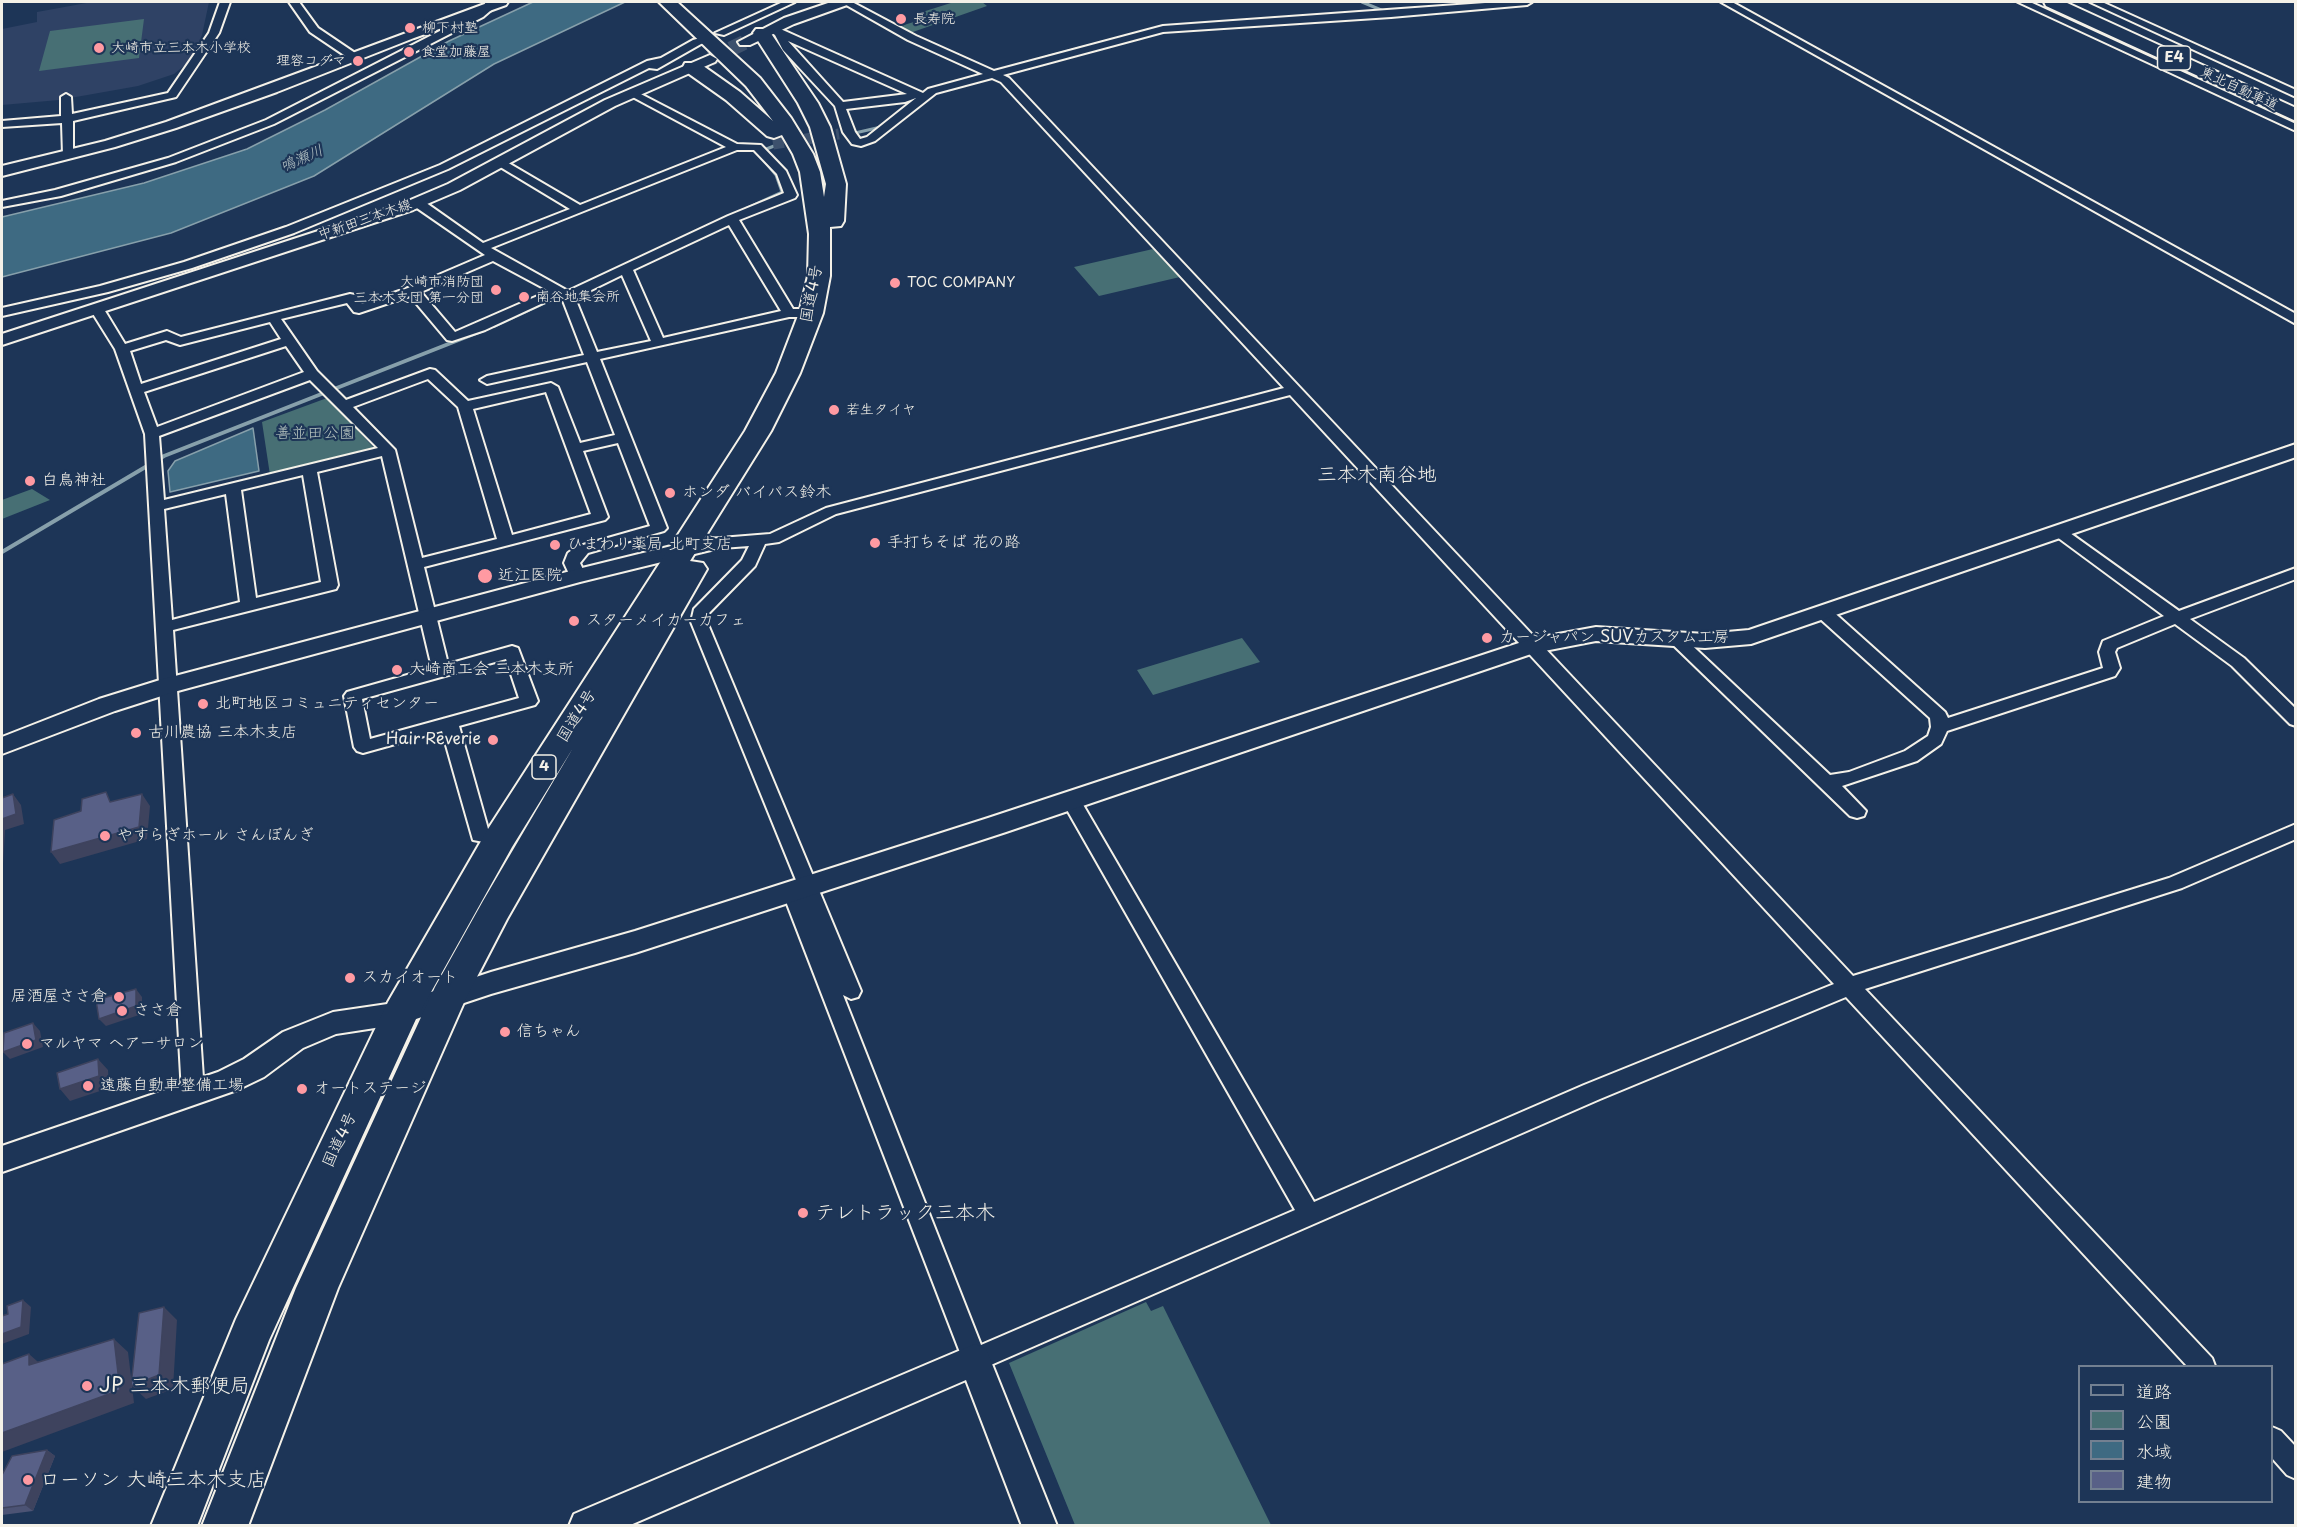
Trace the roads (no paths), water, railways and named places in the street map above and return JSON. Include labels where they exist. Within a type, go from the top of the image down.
[{"type":"highway","name":"国道4号","points":[[225,1526],[317,1288],[448,997],[694,547],[702,521],[758,431],[789,373],[800,313],[819,276],[820,253],[814,196],[803,154],[784,122],[753,82],[735,37],[667,2]]},
{"type":"highway","name":"国道4号","points":[[174,1526],[251,1333],[401,1013],[500,838],[779,423],[808,360],[829,300],[836,254],[829,185],[819,152],[803,122],[735,37],[684,2]]},
{"type":"highway","name":"東北自動車道","points":[[2052,2],[2295,115]]},
{"type":"highway","name":"東北自動車道","points":[[2075,2],[2295,104]]},
{"type":"highway","points":[[735,37],[808,103],[820,127],[836,184],[833,221]]},
{"type":"highway","points":[[692,67],[750,110],[776,135],[814,196]]},
{"type":"street","points":[[2,124],[67,119],[172,96],[214,33],[225,2]]},
{"type":"street","points":[[294,2],[314,30],[354,57]]},
{"type":"street","points":[[2,312],[103,289],[188,265],[291,230],[439,169],[651,63],[735,37],[790,2]]},
{"type":"street","points":[[844,2],[912,38],[1005,80],[2202,1365]]},
{"type":"street","name":"中新田三本木線","points":[[2,340],[418,203],[501,163],[520,150],[635,92],[692,67],[735,37],[844,2]]},
{"type":"street","points":[[840,106],[919,96],[991,73],[1176,26],[1383,14],[1480,4],[1527,2]]},
{"type":"street","points":[[1726,2],[2295,320]]},
{"type":"street","points":[[2023,2],[2295,128]]},
{"type":"street","points":[[2095,2],[2295,94]]},
{"type":"street","points":[[2,171],[69,155],[171,125],[272,89],[494,3]]},
{"type":"street","points":[[2,204],[57,193],[172,160],[270,122],[479,15],[494,3]]},
{"type":"street","points":[[735,37],[919,96]]},
{"type":"street","points":[[735,37],[788,48],[840,106],[844,133],[856,142],[866,142],[919,96]]},
{"type":"street","points":[[661,61],[639,81],[635,86],[635,92],[735,147]]},
{"type":"street","points":[[66,97],[69,155]]},
{"type":"street","points":[[482,248],[735,147],[773,144]]},
{"type":"street","points":[[413,291],[452,337],[626,269],[732,219],[790,195],[782,173],[757,147]]},
{"type":"street","points":[[439,169],[520,150]]},
{"type":"street","points":[[501,163],[579,210]]},
{"type":"street","points":[[418,203],[494,256],[563,294],[592,357],[659,528],[582,550],[574,556],[572,563],[578,576]]},
{"type":"street","points":[[487,380],[800,313],[732,219]]},
{"type":"street","points":[[122,349],[167,335],[180,341],[350,298],[359,309],[413,291],[494,256]]},
{"type":"street","points":[[626,269],[659,343]]},
{"type":"street","points":[[97,309],[122,349],[152,434],[193,1093]]},
{"type":"street","points":[[273,317],[312,374],[388,450],[441,672]]},
{"type":"street","points":[[136,390],[289,341]]},
{"type":"street","points":[[343,406],[430,373],[465,406],[506,541]]},
{"type":"street","points":[[152,434],[312,374]]},
{"type":"street","points":[[414,565],[600,517],[551,387],[465,406]]},
{"type":"street","points":[[2,746],[107,705],[168,686],[694,547],[759,541],[786,534],[831,512],[1293,390]]},
{"type":"street","points":[[575,449],[624,437]]},
{"type":"street","points":[[157,506],[388,450]]},
{"type":"street","points":[[2,1159],[193,1093],[254,1068],[293,1040],[333,1023],[401,1013],[635,942],[1071,801],[1531,646],[1596,634],[1705,641],[1751,637],[2295,450]]},
{"type":"street","points":[[164,627],[330,585],[309,469]]},
{"type":"street","points":[[233,487],[249,606]]},
{"type":"street","points":[[2058,531],[2238,662],[2295,720]]},
{"type":"street","points":[[759,541],[749,562],[700,613],[699,622],[975,1360],[1040,1526]]},
{"type":"street","points":[[1941,727],[2109,672],[2112,668],[2107,651],[2109,645],[2176,617],[2295,573]]},
{"type":"street","points":[[1823,612],[1938,716],[1941,727],[1935,740],[1911,756],[1851,778],[1826,782]]},
{"type":"street","points":[[1675,639],[1857,811]]},
{"type":"street","points":[[513,652],[529,701],[449,723],[363,747],[353,696],[513,652]]},
{"type":"street","points":[[449,723],[480,835],[500,838]]},
{"type":"street","points":[[1071,801],[1309,1214]]},
{"type":"street","points":[[586,1526],[1592,1092],[1849,987],[1894,970],[2175,883],[2295,831]]},
{"type":"street","points":[[800,888],[851,991]]},
{"type":"street","points":[[2273,1442],[2295,1466]]},
{"type":"water","name":"鳴瀬川","points":[[533,2],[625,2],[494,64],[314,176],[171,233],[2,277],[2,217],[144,183],[247,149],[325,110],[449,41]]},
{"type":"water","points":[[253,428],[259,471],[170,492],[168,471],[175,461]]},
{"type":"waterway","points":[[1362,2],[1386,12]]},
{"type":"waterway","points":[[1046,57],[1161,27],[1277,18]]},
{"type":"waterway","points":[[906,106],[921,95]]},
{"type":"waterway","points":[[855,133],[881,127]]},
{"type":"waterway","points":[[764,150],[774,146]]},
{"type":"waterway","points":[[747,208],[782,192],[776,175],[758,153]]},
{"type":"waterway","points":[[494,326],[563,294]]},
{"type":"waterway","points":[[2,552],[164,456],[484,330]]},
{"type":"tunnel","points":[[710,59],[745,42]]},
{"type":"tunnel","points":[[773,144],[839,134]]},
{"type":"place","name":"長寿院","points":[[901,19]]},
{"type":"place","name":"柳下村塾","points":[[410,28]]},
{"type":"place","name":"大崎市立三本木小学校","points":[[99,48]]},
{"type":"place","name":"食堂加藤屋","points":[[409,52]]},
{"type":"place","name":"理容コダマ","points":[[358,61]]},
{"type":"place","name":"TOC COMPANY","points":[[895,283]]},
{"type":"place","name":"大崎市消防団 三本木支団 第一分団","points":[[496,290]]},
{"type":"place","name":"南谷地集会所","points":[[524,297]]},
{"type":"place","name":"若生タイヤ","points":[[834,410]]},
{"type":"place","name":"白鳥神社","points":[[30,481]]},
{"type":"place","name":"ホンダ バイパス鈴木","points":[[670,493]]},
{"type":"place","name":"手打ちそば 花の路","points":[[875,543]]},
{"type":"place","name":"ひまわり薬局 北町支店","points":[[555,545]]},
{"type":"place","name":"近江医院","points":[[485,576]]},
{"type":"place","name":"スターメイカーカフェ","points":[[574,621]]},
{"type":"place","name":"カージャパン SUVカスタム工房","points":[[1487,638]]},
{"type":"place","name":"大崎商工会 三本木支所","points":[[397,670]]},
{"type":"place","name":"北町地区コミュニティセンター","points":[[203,704]]},
{"type":"place","name":"古川農協 三本木支店","points":[[136,733]]},
{"type":"place","name":"Hair Reverie","points":[[493,740]]},
{"type":"place","name":"やすらぎホール さんぼんぎ","points":[[105,836]]},
{"type":"place","name":"スカイオート","points":[[350,978]]},
{"type":"place","name":"居酒屋ささ倉","points":[[119,997]]},
{"type":"place","name":"ささ倉","points":[[122,1011]]},
{"type":"place","name":"信ちゃん","points":[[505,1032]]},
{"type":"place","name":"マルヤマ ヘアーサロン","points":[[27,1044]]},
{"type":"place","name":"遠藤自動車整備工場","points":[[88,1086]]},
{"type":"place","name":"オートステージ","points":[[302,1089]]},
{"type":"place","name":"テレトラック三本木","points":[[803,1213]]},
{"type":"place","name":"JP 三本木郵便局","points":[[87,1386]]},
{"type":"place","name":"ローソン 大崎三本木支店","points":[[28,1480]]},
{"type":"district","name":"三本木南谷地","points":[[1377,475]]},
{"type":"park label","name":"善並田公園","points":[[315,434]]}]
